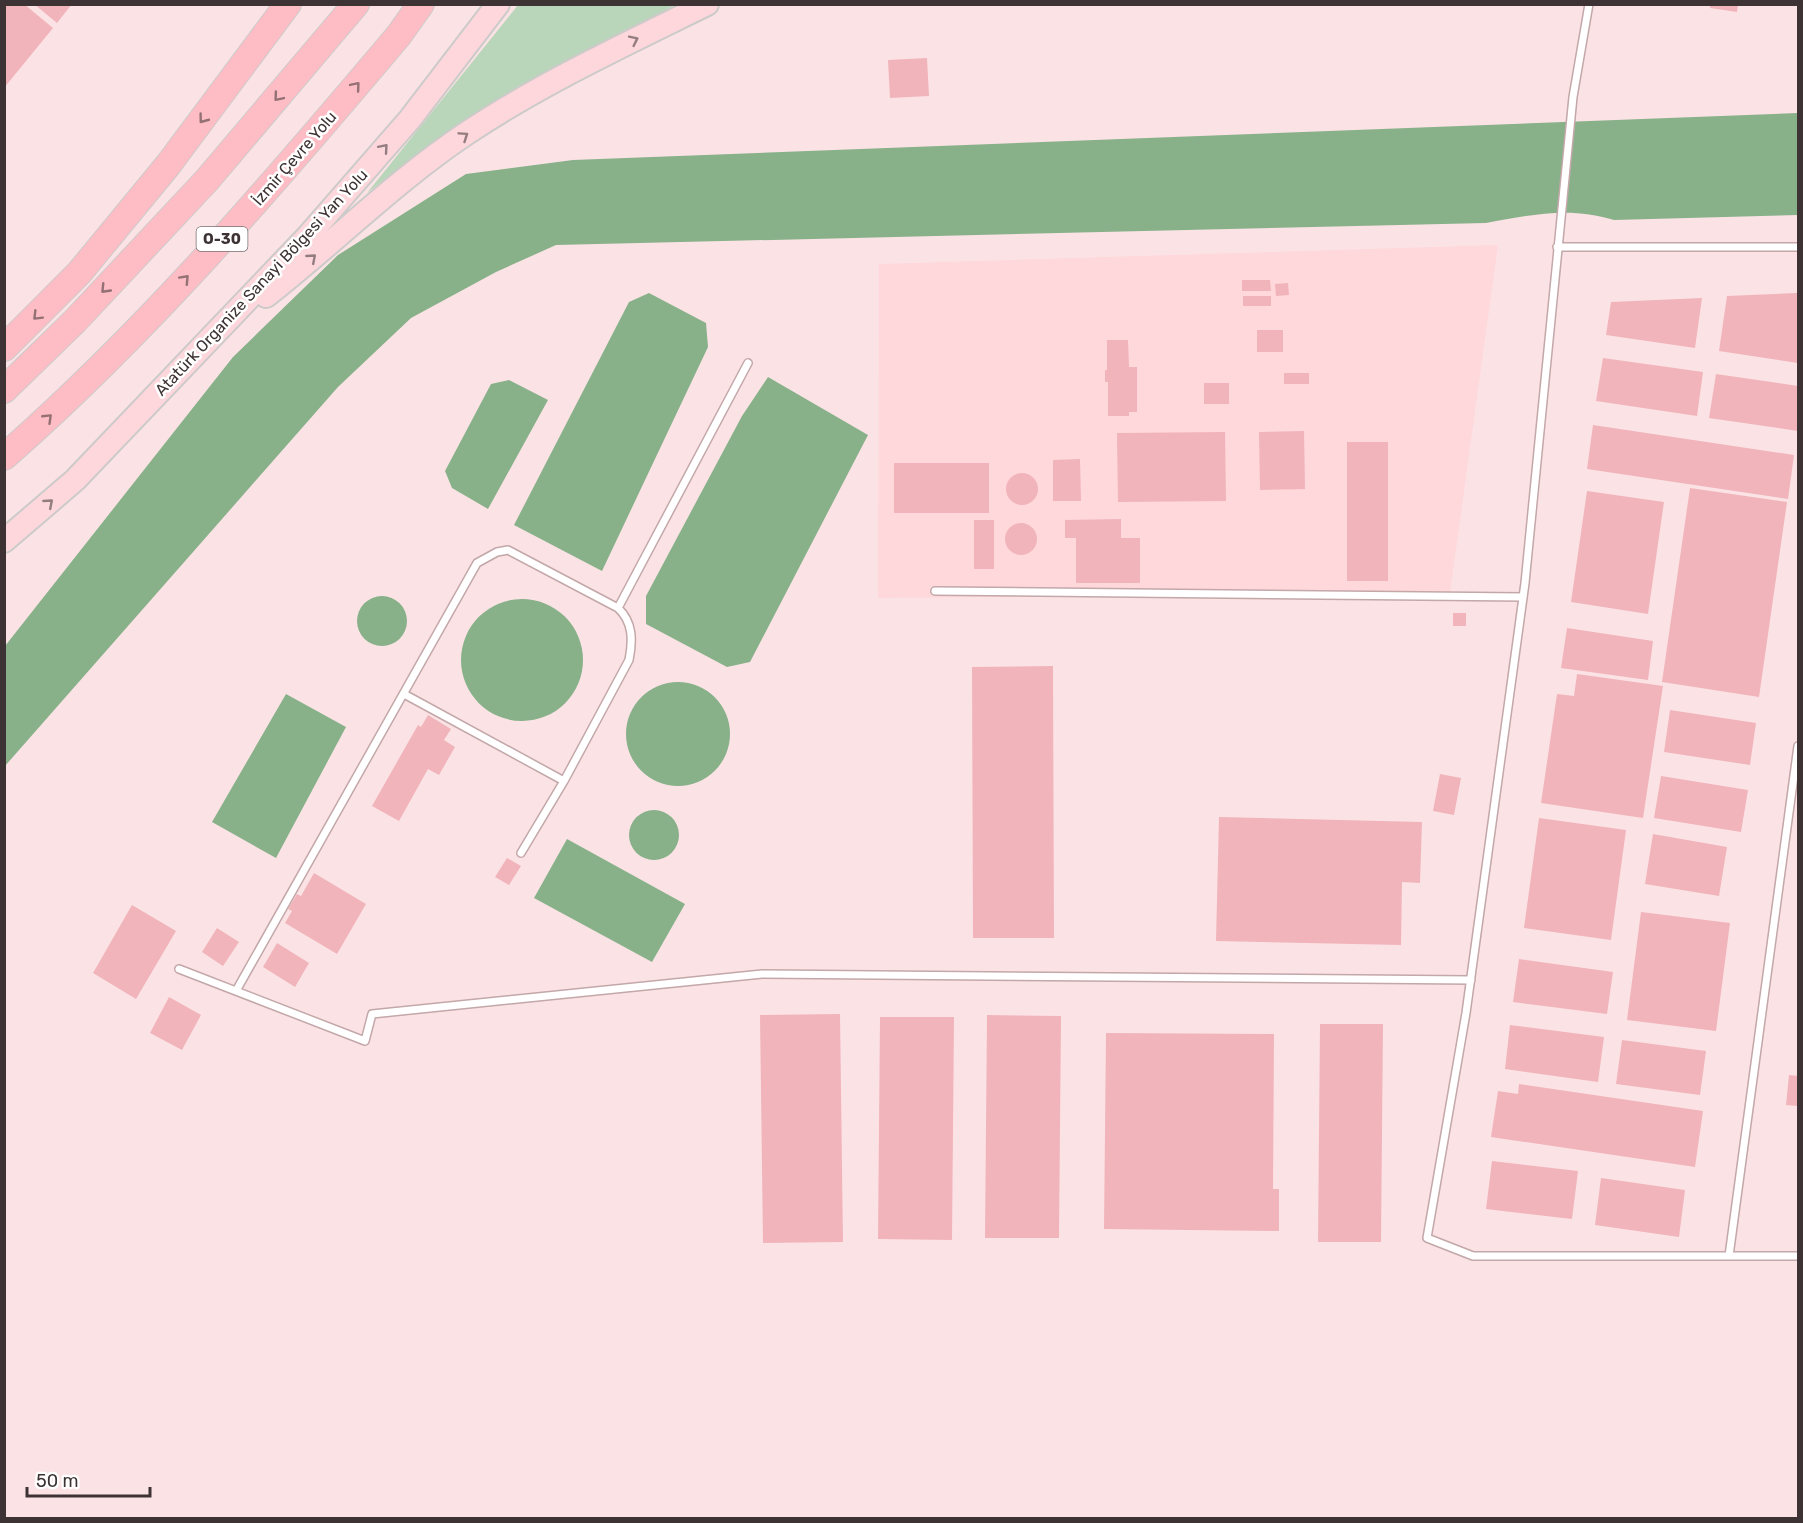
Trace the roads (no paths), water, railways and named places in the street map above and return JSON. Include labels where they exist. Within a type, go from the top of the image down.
[{"type":"highway","points":[[4,348],[79,273],[168,165],[288,4]]},
{"type":"highway","name":"O-30","points":[[4,390],[75,321],[200,188],[356,4]]},
{"type":"highway","name":"İzmir Çevre Yolu","points":[[4,457],[45,421],[175,290],[241,219],[377,60],[421,4]]},
{"type":"main road","name":"Atatürk Organize Sanayi Bölgesi Yan Yolu","points":[[4,542],[75,480],[308,236],[410,118],[498,4]]},
{"type":"main road","points":[[201,348],[290,277],[404,179],[467,133],[543,88],[707,4]]},
{"type":"lane","points":[[1589,4],[1573,97],[1557,237],[1523,597],[1471,980],[1427,1238],[1473,1256],[1798,1256]]},
{"type":"lane","points":[[1557,247],[1798,247]]},
{"type":"lane","points":[[618,608],[748,363]]},
{"type":"lane","points":[[236,991],[477,562],[497,552],[508,550],[618,608],[626,615],[633,644],[629,660],[564,781],[521,853]]},
{"type":"lane","points":[[935,591],[1523,597]]},
{"type":"lane","points":[[404,694],[564,781]]},
{"type":"lane","points":[[1729,1256],[1798,746]]},
{"type":"lane","points":[[179,969],[365,1041],[372,1014],[762,974],[1471,980]]}]
